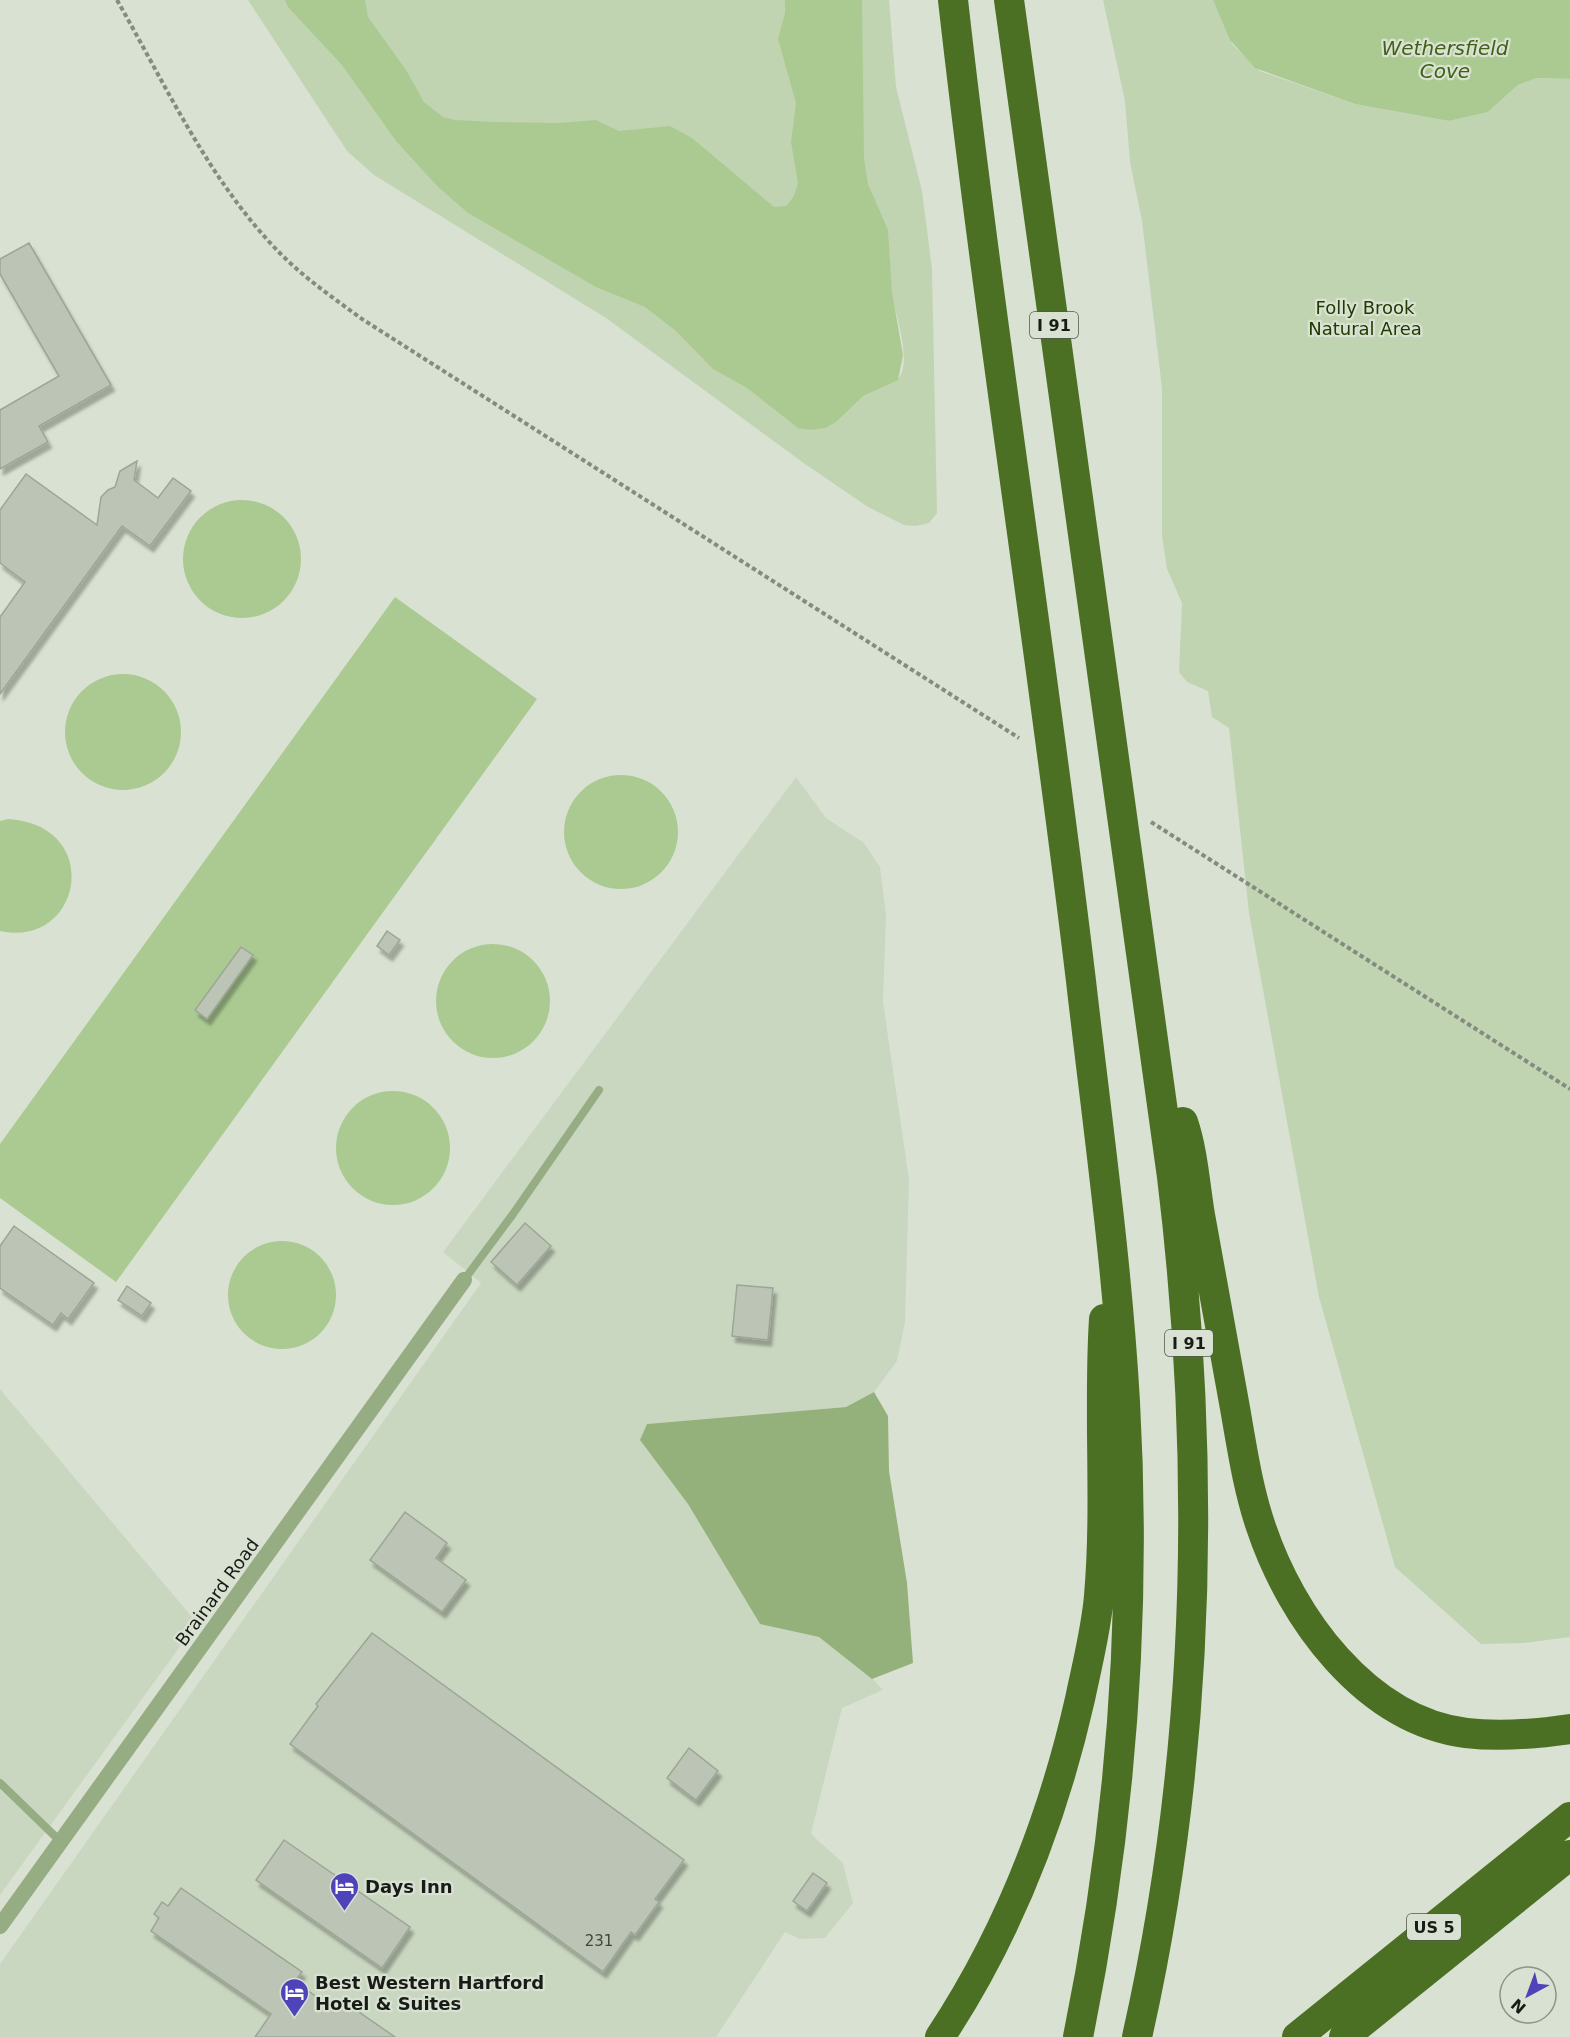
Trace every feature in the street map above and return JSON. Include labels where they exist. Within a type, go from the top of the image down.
[{"type":"highway","points":[[952,0],[1062,826],[1110,1229],[1127,1439],[1128,1638],[1114,1817],[1100,1919],[1078,2037]]},
{"type":"highway","name":"I 91","points":[[1009,0],[1150,1020],[1188,1323],[1193,1415],[1194,1534],[1188,1662],[1176,1814],[1162,1911],[1137,2037]]},
{"type":"highway","points":[[1150,1020],[1186,1131],[1252,1494],[1271,1555],[1292,1597],[1323,1641],[1342,1663],[1374,1692],[1411,1715],[1441,1727],[1466,1733],[1521,1735],[1570,1729]]},
{"type":"highway","points":[[940,2037],[988,1955],[1034,1853],[1058,1787],[1087,1665],[1099,1598],[1102,1549],[1104,1457],[1100,1382],[1110,1229]]},
{"type":"highway","name":"US 5","points":[[1297,2037],[1570,1817]]},
{"type":"highway","name":"US 5","points":[[1344,2037],[1570,1855]]},
{"type":"street","name":"Brainard Road","points":[[0,1926],[464,1280]]},
{"type":"lane","points":[[464,1280],[599,1090]]},
{"type":"lane","points":[[0,1783],[61,1842]]},
{"type":"path","points":[[117,0],[213,168],[244,212],[274,248],[312,282],[362,319],[1019,738]]},
{"type":"path","points":[[1151,822],[1570,1089]]},
{"type":"shaded area","points":[[796,777],[826,818],[864,843],[880,867],[886,915],[883,1002],[909,1179],[905,1322],[897,1361],[874,1392],[846,1407],[647,1424],[641,1440],[688,1504],[760,1624],[819,1637],[866,1672],[883,1690],[842,1708],[811,1834],[843,1863],[853,1903],[825,1938],[800,1939],[785,1932],[716,2037],[0,2037],[0,1964],[481,1283],[443,1252]]},
{"type":"shaded area","points":[[0,1389],[197,1623],[0,1895]]},
{"type":"shaded area","points":[[874,1392],[888,1416],[889,1471],[907,1583],[913,1663],[872,1679],[819,1637],[760,1624],[688,1504],[640,1440],[647,1424],[846,1407]]},
{"type":"green space","points":[[248,0],[854,0],[861,31],[862,0],[889,0],[896,87],[922,191],[932,269],[937,513],[929,523],[916,526],[904,525],[868,507],[805,464],[606,318],[374,175],[347,151]],"holes":[[[888,230],[891,293],[889,268]],[[891,293],[904,351],[904,363],[896,381]]]},
{"type":"green space","name":"Folly Brook Natural Area","points":[[1103,0],[1213,0],[1233,45],[1260,71],[1355,104],[1449,121],[1488,112],[1518,85],[1537,78],[1570,79],[1570,1637],[1524,1643],[1481,1644],[1395,1567],[1319,1297],[1249,913],[1229,728],[1212,717],[1208,691],[1187,682],[1179,672],[1182,603],[1167,569],[1162,536],[1162,388],[1142,221],[1130,162],[1125,101]]},
{"type":"water","points":[[285,0],[365,0],[368,17],[406,70],[424,102],[443,117],[455,120],[494,122],[558,123],[596,120],[619,131],[670,126],[692,138],[774,207],[786,206],[794,196],[798,183],[791,142],[796,103],[778,39],[785,13],[785,0],[862,0],[864,159],[868,184],[888,230],[892,292],[903,355],[898,380],[863,396],[836,422],[825,428],[811,430],[798,428],[747,388],[713,369],[676,331],[645,307],[596,287],[468,213],[438,187],[396,141],[342,65],[288,7]]},
{"type":"water","name":"Wethersfield Cove","points":[[1213,0],[1570,0],[1570,79],[1537,78],[1518,85],[1488,112],[1449,121],[1355,104],[1255,68],[1230,40]]},
{"type":"water","points":[[242,500],[275,510],[291,526],[301,559],[291,592],[275,608],[242,618],[209,608],[193,592],[183,559],[193,526],[209,510]]},
{"type":"water","points":[[395,597],[537,699],[116,1282],[0,1198],[0,1144]]},
{"type":"water","points":[[123,674],[145,679],[164,691],[176,710],[181,732],[176,754],[164,773],[145,785],[123,790],[101,785],[82,773],[70,754],[65,732],[70,710],[82,691],[101,679]]},
{"type":"water","points":[[621,775],[643,779],[661,792],[674,810],[678,832],[674,854],[661,872],[643,885],[621,889],[599,885],[581,872],[568,854],[564,832],[568,810],[581,792],[599,779]]},
{"type":"water","points":[[8,819],[39,826],[59,842],[70,862],[71,884],[64,905],[49,922],[28,932],[0,931],[0,821]]},
{"type":"water","points":[[493,944],[515,948],[533,961],[546,979],[550,1001],[546,1023],[533,1041],[515,1054],[493,1058],[471,1054],[453,1041],[440,1023],[436,1001],[440,979],[453,961],[471,948]]},
{"type":"water","points":[[393,1091],[415,1095],[433,1108],[446,1126],[450,1148],[446,1170],[433,1188],[415,1201],[393,1205],[371,1201],[353,1188],[340,1170],[336,1148],[340,1126],[353,1108],[371,1095]]},
{"type":"water","points":[[282,1241],[303,1245],[320,1257],[332,1274],[336,1295],[332,1316],[320,1333],[303,1345],[282,1349],[261,1345],[244,1333],[232,1316],[228,1295],[232,1274],[244,1257],[261,1245]]},
{"type":"building","points":[[29,243],[111,385],[39,426],[48,442],[0,469],[0,410],[59,376],[0,274],[0,259]]},
{"type":"building","points":[[137,461],[134,480],[158,498],[173,478],[191,491],[150,546],[122,526],[0,694],[0,617],[25,582],[0,563],[0,510],[26,474],[97,525],[101,497],[115,487],[120,471]]},
{"type":"building","points":[[387,931],[400,940],[389,955],[377,946]]},
{"type":"building","points":[[241,947],[253,955],[207,1019],[195,1010]]},
{"type":"building","points":[[525,1223],[551,1246],[517,1285],[491,1262]]},
{"type":"building","points":[[14,1226],[94,1283],[68,1319],[61,1313],[53,1325],[0,1288],[0,1246]]},
{"type":"building","points":[[737,1285],[773,1288],[768,1340],[732,1336]]},
{"type":"building","points":[[127,1286],[151,1303],[142,1316],[118,1300]]},
{"type":"building","points":[[405,1512],[447,1543],[436,1558],[466,1580],[442,1612],[370,1560]]},
{"type":"building","points":[[372,1633],[684,1860],[655,1899],[659,1902],[635,1935],[631,1932],[603,1972],[290,1744],[318,1706],[316,1704]]},
{"type":"building","points":[[689,1748],[718,1771],[696,1800],[667,1778]]},
{"type":"building","name":"Days Inn","points":[[284,1840],[410,1927],[382,1968],[256,1880]]},
{"type":"building","points":[[813,1873],[827,1883],[807,1911],[793,1901]]},
{"type":"building","points":[[181,1888],[302,1972],[295,1981],[336,2011],[343,2001],[395,2037],[255,2037],[271,2014],[151,1931],[159,1918],[154,1914],[162,1902],[168,1906]]},
{"type":"place","name":"Days Inn","points":[[344,1912]]},
{"type":"place","name":"Best Western Hartford Hotel & Suites","points":[[294,2018]]}]
